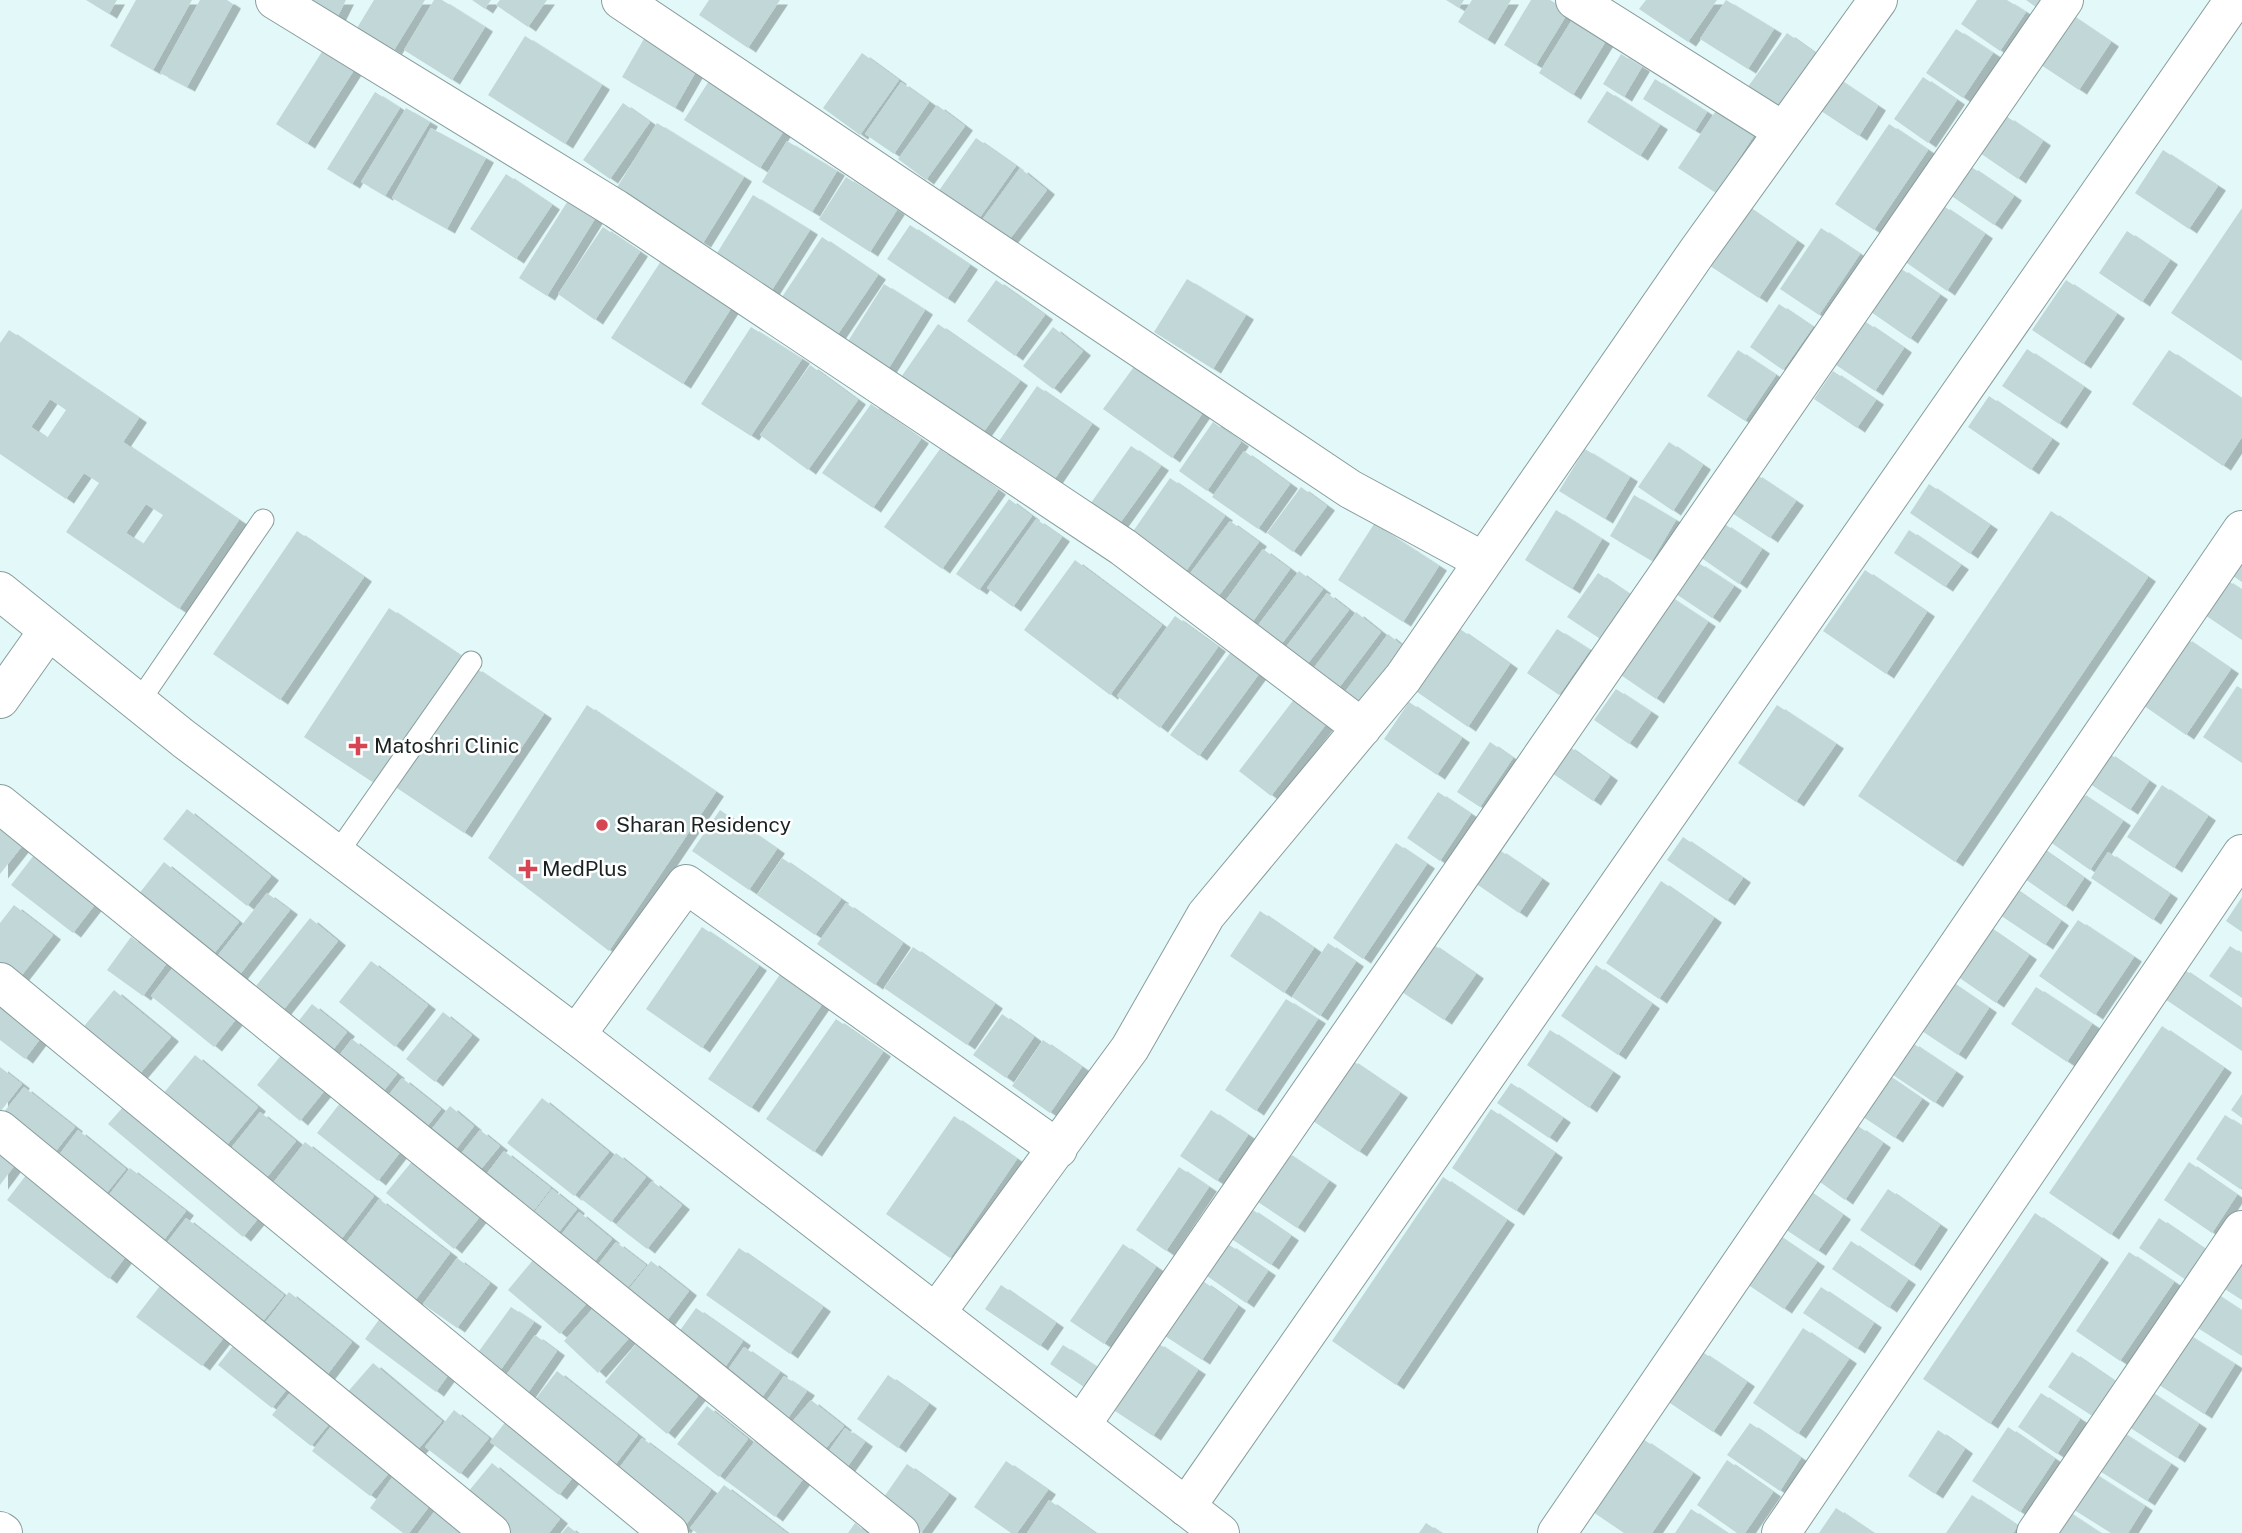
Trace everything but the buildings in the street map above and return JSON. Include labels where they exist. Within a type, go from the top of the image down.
[{"type":"street","points":[[275,0],[616,209],[1123,547],[1362,728]]},
{"type":"street","points":[[621,0],[1350,489],[1483,561]]},
{"type":"street","points":[[1575,0],[1783,131]]},
{"type":"street","points":[[936,1313],[1130,1048],[1206,915],[1403,678],[1783,131],[1878,0]]},
{"type":"street","points":[[1081,1425],[2064,0]]},
{"type":"street","points":[[1186,1507],[2234,0]]},
{"type":"street","points":[[1557,1533],[2242,530]]},
{"type":"street","points":[[0,591],[138,702],[576,1035],[1220,1533]]},
{"type":"street","points":[[0,699],[48,631]]},
{"type":"street","points":[[0,804],[900,1533]]},
{"type":"street","points":[[1781,1533],[2242,854]]},
{"type":"street","points":[[576,1035],[685,884],[1058,1149]]},
{"type":"street","points":[[0,982],[669,1533]]},
{"type":"street","points":[[0,1130],[491,1533]]},
{"type":"street","points":[[2036,1533],[2242,1230]]},
{"type":"lane","points":[[138,702],[263,520]]},
{"type":"lane","points":[[337,855],[471,663]]},
{"type":"place","name":"Matoshri Clinic","points":[[358,746]]},
{"type":"place","name":"Sharan Residency","points":[[602,825]]},
{"type":"place","name":"MedPlus","points":[[528,869]]}]
